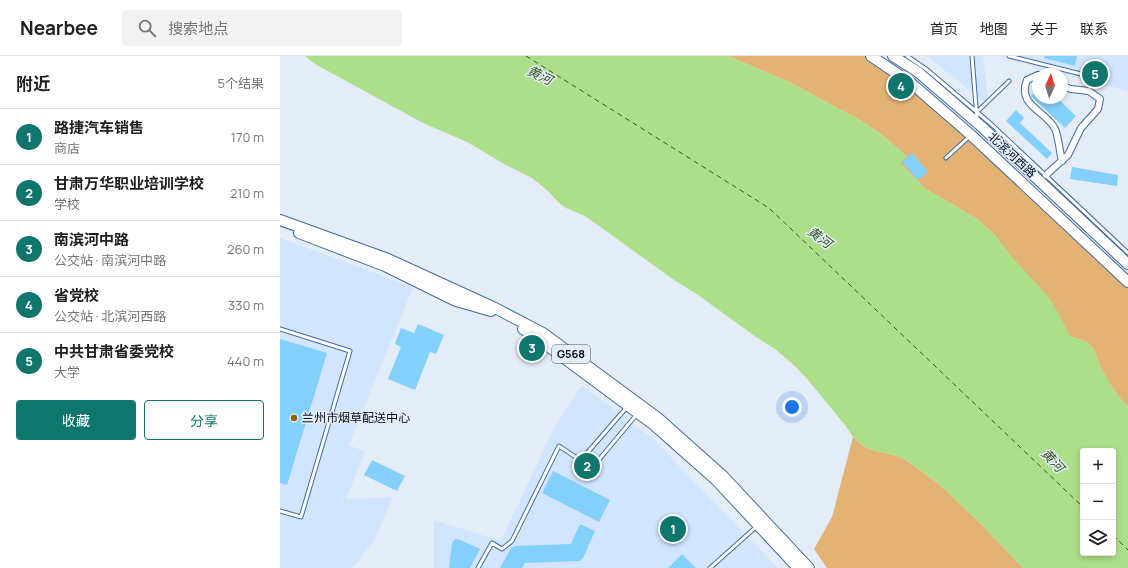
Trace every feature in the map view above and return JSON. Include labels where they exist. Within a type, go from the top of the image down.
[{"type":"main road","name":"北滨河西路","points":[[871,56],[911,83],[971,135],[1128,282]]},
{"type":"main road","name":"北滨河西路","points":[[893,56],[918,72],[977,122],[1128,264]]},
{"type":"main road","name":"G568","points":[[280,220],[388,259],[494,307],[543,333],[658,418],[723,476],[809,568]]},
{"type":"main road","name":"G568","points":[[280,227],[385,266],[456,301],[491,311],[505,318],[541,341],[654,425],[716,480],[798,568]]},
{"type":"street","points":[[1032,78],[1027,80],[1024,88],[1026,99],[1055,128],[1062,161]]},
{"type":"street","points":[[1046,175],[1068,155],[1081,128],[1098,109],[1100,99],[1089,91],[1068,88]]},
{"type":"lane","points":[[907,56],[926,69],[977,112],[1128,253]]},
{"type":"lane","points":[[972,56],[977,122]]},
{"type":"lane","points":[[1009,56],[1089,76]]},
{"type":"lane","points":[[977,112],[1009,81]]},
{"type":"lane","points":[[946,158],[971,135]]},
{"type":"lane","points":[[280,329],[350,351],[301,517],[280,511]]},
{"type":"lane","points":[[581,460],[628,406]]},
{"type":"lane","points":[[478,568],[492,543],[502,549],[512,541],[559,446],[592,468],[638,413]]},
{"type":"lane","points":[[710,568],[758,525]]},
{"type":"shaded area","points":[[728,56],[871,56],[911,83],[1128,282],[1128,406],[1109,383],[1090,345],[1070,336],[993,233],[974,217],[924,188],[900,163],[906,156],[882,135],[863,122],[791,83]]},
{"type":"shaded area","points":[[927,56],[983,56],[989,106]]},
{"type":"shaded area","points":[[997,56],[1128,56],[1128,91],[1068,75],[1068,68],[1042,68]]},
{"type":"shaded area","points":[[280,238],[413,287],[349,445],[365,452],[346,499],[393,497],[374,541],[352,568],[280,568]]},
{"type":"shaded area","points":[[582,385],[653,439],[778,568],[434,568],[434,520],[501,541],[554,428]]},
{"type":"shaded area","points":[[853,437],[862,445],[872,450],[895,455],[904,459],[938,483],[980,523],[1023,568],[827,568],[814,549],[832,517]]},
{"type":"water","name":"黄河","points":[[305,56],[728,56],[791,83],[863,122],[882,135],[907,156],[900,163],[924,188],[974,217],[993,233],[1011,256],[1046,294],[1056,309],[1070,336],[1090,345],[1109,383],[1128,406],[1128,568],[1023,568],[980,523],[938,483],[904,459],[895,455],[872,450],[862,445],[853,437],[808,380],[796,367],[775,349],[674,280],[585,216],[566,208],[532,178],[506,165],[467,142],[423,123],[315,64]]},
{"type":"building","points":[[1045,56],[1077,56],[1075,66],[1044,58]]},
{"type":"building","points":[[1040,104],[1063,104],[1076,116],[1065,128]]},
{"type":"building","points":[[1016,110],[1024,118],[1020,123],[1052,153],[1047,159],[1006,121]]},
{"type":"building","points":[[912,153],[928,172],[918,180],[902,162]]},
{"type":"building","points":[[1072,167],[1118,175],[1117,186],[1070,179]]},
{"type":"building","points":[[418,324],[444,335],[436,354],[430,352],[415,390],[388,379],[401,347],[395,344],[401,328],[414,333]]},
{"type":"building","name":"兰州市烟草配送中心","points":[[280,339],[327,353],[287,485],[280,483]]},
{"type":"building","points":[[372,460],[405,476],[397,491],[364,475]]},
{"type":"building","points":[[553,471],[610,500],[599,522],[542,493]]},
{"type":"building","points":[[580,524],[595,531],[583,558],[579,561],[525,563],[522,568],[500,568],[511,548],[515,546],[571,544]]},
{"type":"building","points":[[455,539],[480,549],[470,568],[449,568],[452,543]]},
{"type":"building","points":[[682,554],[696,568],[668,568]]},
{"type":"ferry route","points":[[526,56],[769,208],[1080,504]]},
{"type":"ferry route","points":[[1116,538],[1128,550]]},
{"type":"place","name":"中共甘肃省委党校","points":[[1095,74]]},
{"type":"place","name":"省党校","points":[[901,86]]},
{"type":"place","name":"南滨河中路","points":[[532,348]]},
{"type":"place","name":"兰州市烟草配送中心","points":[[294,418]]},
{"type":"place","name":"甘肃万华职业培训学校","points":[[587,466]]},
{"type":"place","name":"路捷汽车销售","points":[[673,529]]}]
